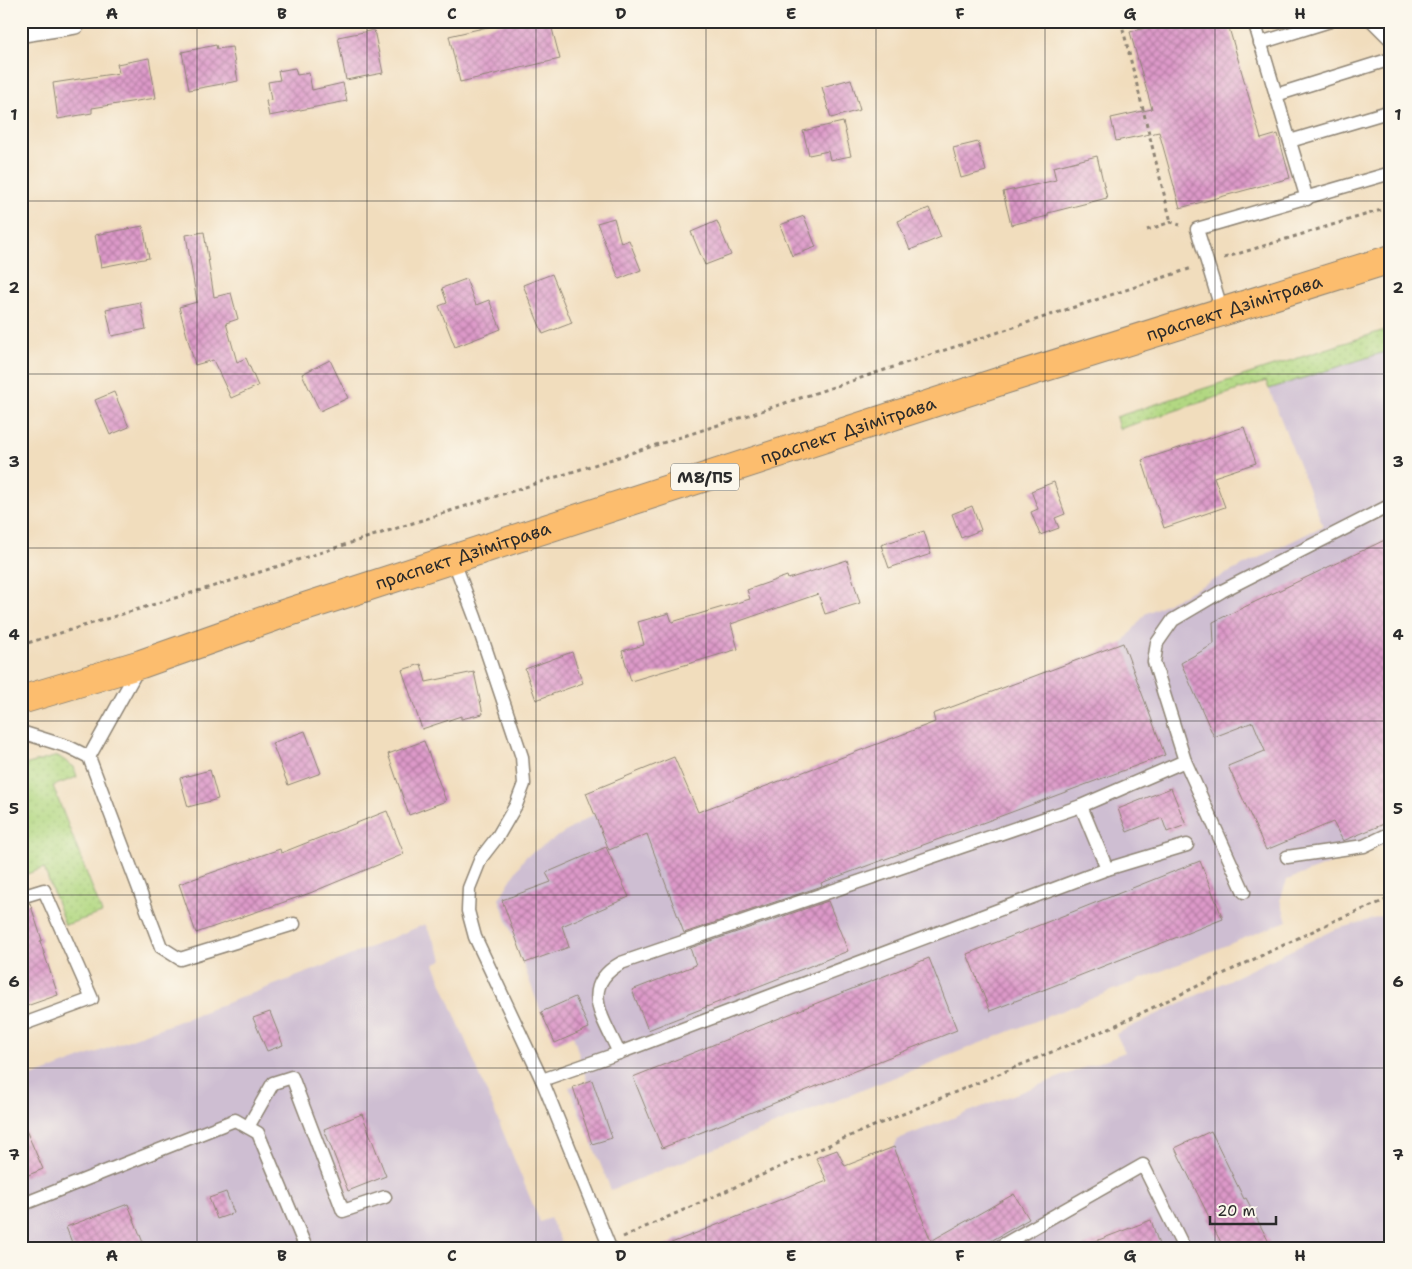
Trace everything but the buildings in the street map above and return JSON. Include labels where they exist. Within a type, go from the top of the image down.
[{"type":"main road","name":"праспект Дзімітрава","points":[[21,700],[141,664],[274,617],[453,559],[1222,311],[1391,259]]},
{"type":"street","points":[[21,29],[73,21]]},
{"type":"lane","points":[[1254,21],[1307,198]]},
{"type":"lane","points":[[1260,43],[1330,21]]},
{"type":"lane","points":[[1372,21],[1391,40]]},
{"type":"lane","points":[[1276,95],[1391,59]]},
{"type":"lane","points":[[1290,142],[1391,111]]},
{"type":"lane","points":[[1222,311],[1206,264],[1197,229],[1391,173]]},
{"type":"lane","points":[[1244,892],[1185,761],[1154,662],[1157,643],[1173,620],[1222,590],[1391,505]]},
{"type":"lane","points":[[453,559],[475,617],[522,757],[524,784],[516,805],[498,836],[481,858],[469,888],[468,911],[475,937],[542,1080],[610,1246]]},
{"type":"lane","points":[[89,757],[141,664]]},
{"type":"lane","points":[[21,732],[69,746],[89,757],[161,947],[180,958],[294,924]]},
{"type":"lane","points":[[619,1053],[596,1000],[598,984],[608,970],[621,963],[1081,806],[1185,761]]},
{"type":"lane","points":[[1081,806],[1106,869]]},
{"type":"lane","points":[[1287,857],[1364,846],[1391,833]]},
{"type":"lane","points":[[542,1080],[619,1053],[1106,869],[1187,845]]},
{"type":"lane","points":[[21,897],[44,890],[92,999],[21,1026]]},
{"type":"lane","points":[[248,1127],[274,1083],[292,1077],[343,1211],[385,1197]]},
{"type":"lane","points":[[21,1205],[235,1120],[258,1132],[306,1248]]},
{"type":"lane","points":[[1001,1246],[1143,1165],[1184,1248]]},
{"type":"path","points":[[1121,21],[1171,222]]},
{"type":"path","points":[[21,645],[260,572],[736,419],[1206,264],[1391,207]]},
{"type":"path","points":[[1148,230],[1171,222],[1197,229]]},
{"type":"path","points":[[610,1246],[838,1141],[1114,1026],[1336,920],[1391,898]]},
{"type":"shaded area","points":[[1391,350],[1391,841],[1287,880],[1280,900],[1287,921],[611,1190],[569,1087],[587,1082],[573,1035],[555,1043],[541,1012],[499,899],[525,857],[594,814],[586,793],[674,757],[698,812],[935,722],[933,714],[1123,643],[1145,614],[1323,526],[1269,389]]},
{"type":"shaded area","points":[[1391,914],[1391,1248],[676,1248],[673,1241],[826,1181],[816,1158],[837,1150],[845,1166],[894,1147],[898,1139],[1125,1052],[1116,1034],[1333,930]]},
{"type":"shaded area","points":[[425,924],[443,959],[434,964],[540,1222],[550,1218],[564,1248],[21,1248],[21,1081],[340,960]]},
{"type":"green space","points":[[1391,328],[1391,350],[1269,389],[1266,381],[1119,429],[1116,417]]},
{"type":"green space","points":[[58,756],[74,767],[77,777],[53,786],[102,913],[65,925],[44,868],[21,876],[21,766]]}]
